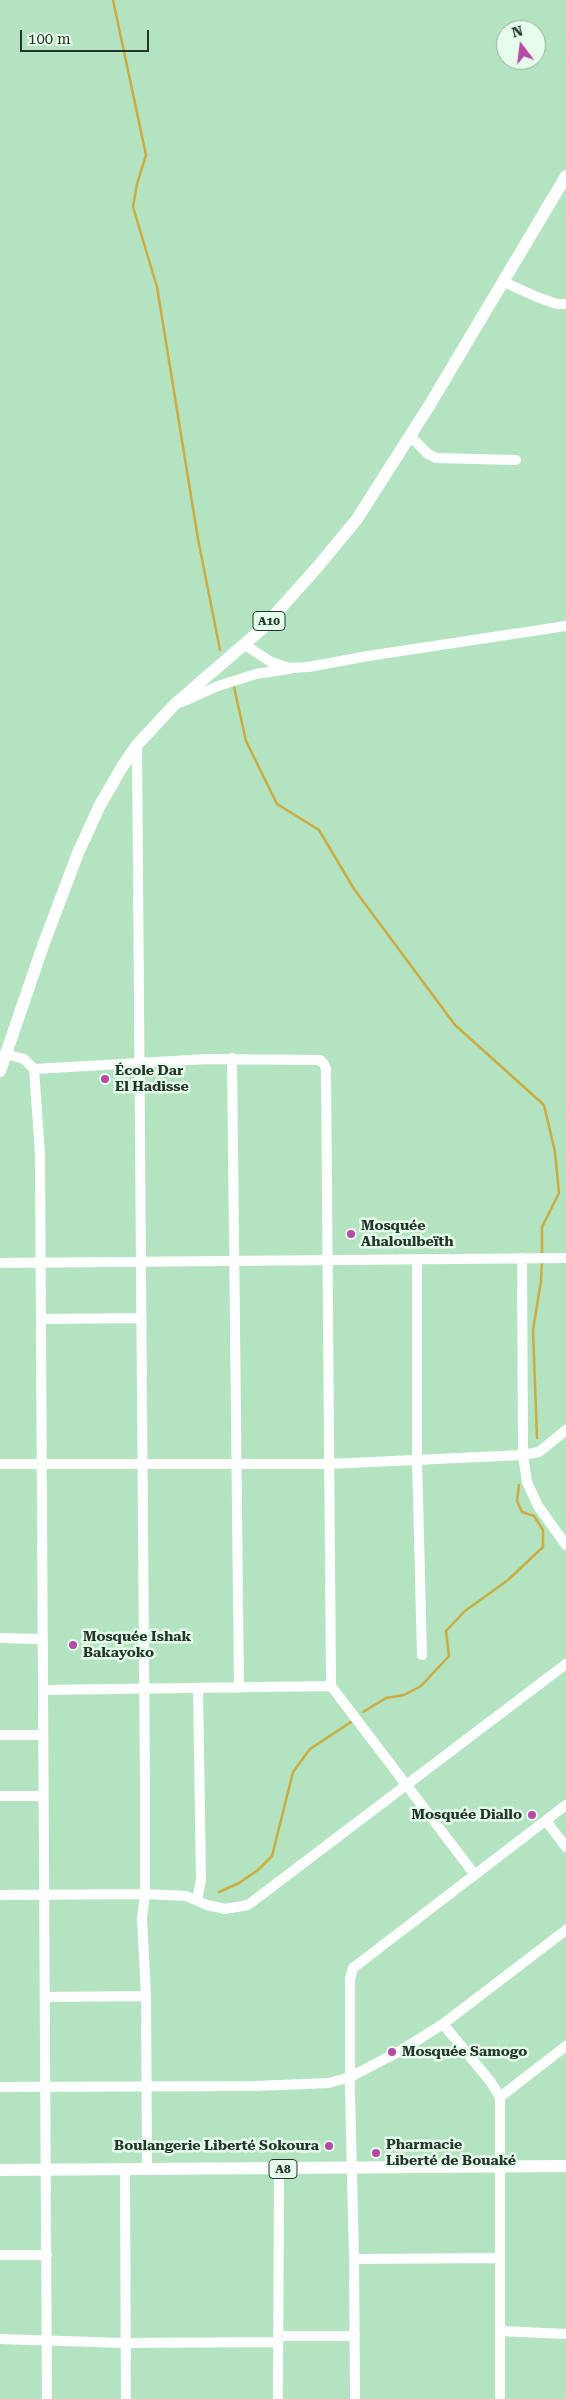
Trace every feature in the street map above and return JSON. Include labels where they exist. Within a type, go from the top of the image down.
[{"type":"main road","name":"A10","points":[[0,1071],[44,943],[88,830],[137,745],[174,705],[245,645],[295,594],[357,519],[504,282],[566,176]]},
{"type":"main road","name":"A8","points":[[0,2170],[566,2166]]},
{"type":"street","points":[[504,282],[537,297],[557,304],[566,304]]},
{"type":"street","points":[[410,436],[428,454],[436,458],[516,460]]},
{"type":"street","points":[[174,705],[218,686],[256,674],[290,668],[308,668],[368,656],[566,626]]},
{"type":"street","points":[[245,645],[272,662],[290,668]]},
{"type":"street","points":[[137,745],[145,1894],[142,1918],[146,1996],[147,2169]]},
{"type":"street","points":[[6,1054],[24,1059],[34,1069],[40,1154],[43,1464],[42,1796],[45,1895],[47,2399]]},
{"type":"street","points":[[34,1069],[232,1058],[320,1060],[324,1064],[330,1686],[408,1785],[475,1875]]},
{"type":"street","points":[[232,1058],[238,1688]]},
{"type":"street","points":[[522,1258],[523,1454],[532,1497],[566,1546]]},
{"type":"street","points":[[0,1263],[566,1258]]},
{"type":"street","points":[[417,1259],[417,1459],[422,1655]]},
{"type":"street","points":[[41,1319],[141,1318]]},
{"type":"street","points":[[0,1464],[328,1464],[523,1454],[539,1452],[566,1430]]},
{"type":"street","points":[[0,1638],[42,1639]]},
{"type":"street","points":[[0,1895],[145,1894],[186,1896],[207,1905],[225,1909],[248,1905],[566,1664]]},
{"type":"street","points":[[43,1690],[330,1686]]},
{"type":"street","points":[[197,1900],[201,1880],[198,1688]]},
{"type":"street","points":[[0,1735],[43,1736]]},
{"type":"street","points":[[0,1796],[42,1796]]},
{"type":"street","points":[[355,2399],[350,2077],[350,1979],[353,1968],[566,1806]]},
{"type":"street","points":[[546,1821],[566,1847]]},
{"type":"street","points":[[0,2087],[305,2085],[329,2083],[350,2077],[400,2051],[443,2024],[566,1930]]},
{"type":"street","points":[[45,1997],[146,1996]]},
{"type":"street","points":[[443,2024],[490,2081],[500,2097],[500,2399]]},
{"type":"street","points":[[500,2097],[566,2046]]},
{"type":"street","points":[[125,2169],[126,2399]]},
{"type":"street","points":[[278,2399],[279,2169]]},
{"type":"street","points":[[0,2255],[47,2255]]},
{"type":"street","points":[[354,2259],[500,2258]]},
{"type":"street","points":[[500,2331],[566,2334]]},
{"type":"street","points":[[0,2339],[125,2343],[355,2336]]},
{"type":"waterway","points":[[113,0],[146,155],[137,184],[133,207],[157,287],[198,539],[220,650]]},
{"type":"waterway","points":[[234,687],[246,741],[277,804],[319,830],[354,889],[455,1025],[544,1105],[555,1152],[559,1193],[542,1227],[542,1255]]},
{"type":"waterway","points":[[537,1438],[533,1330],[541,1281],[542,1260]]},
{"type":"waterway","points":[[363,1712],[386,1698],[404,1695],[421,1686],[449,1656],[446,1631],[465,1611],[508,1580],[543,1547],[543,1530],[534,1516],[522,1512],[517,1501],[519,1485]]},
{"type":"waterway","points":[[219,1892],[239,1883],[258,1870],[272,1856],[293,1772],[310,1749],[351,1722]]},
{"type":"place","name":"École Dar El Hadisse","points":[[105,1079]]},
{"type":"place","name":"Mosquée Ahaloulbeïth","points":[[351,1234]]},
{"type":"place","name":"Mosquée Ishak Bakayoko","points":[[73,1645]]},
{"type":"place","name":"Mosquée Diallo","points":[[532,1815]]},
{"type":"place","name":"Mosquée Samogo","points":[[392,2052]]},
{"type":"place","name":"Boulangerie Liberté Sokoura","points":[[329,2146]]},
{"type":"place","name":"Pharmacie Liberté de Bouaké","points":[[376,2153]]}]
